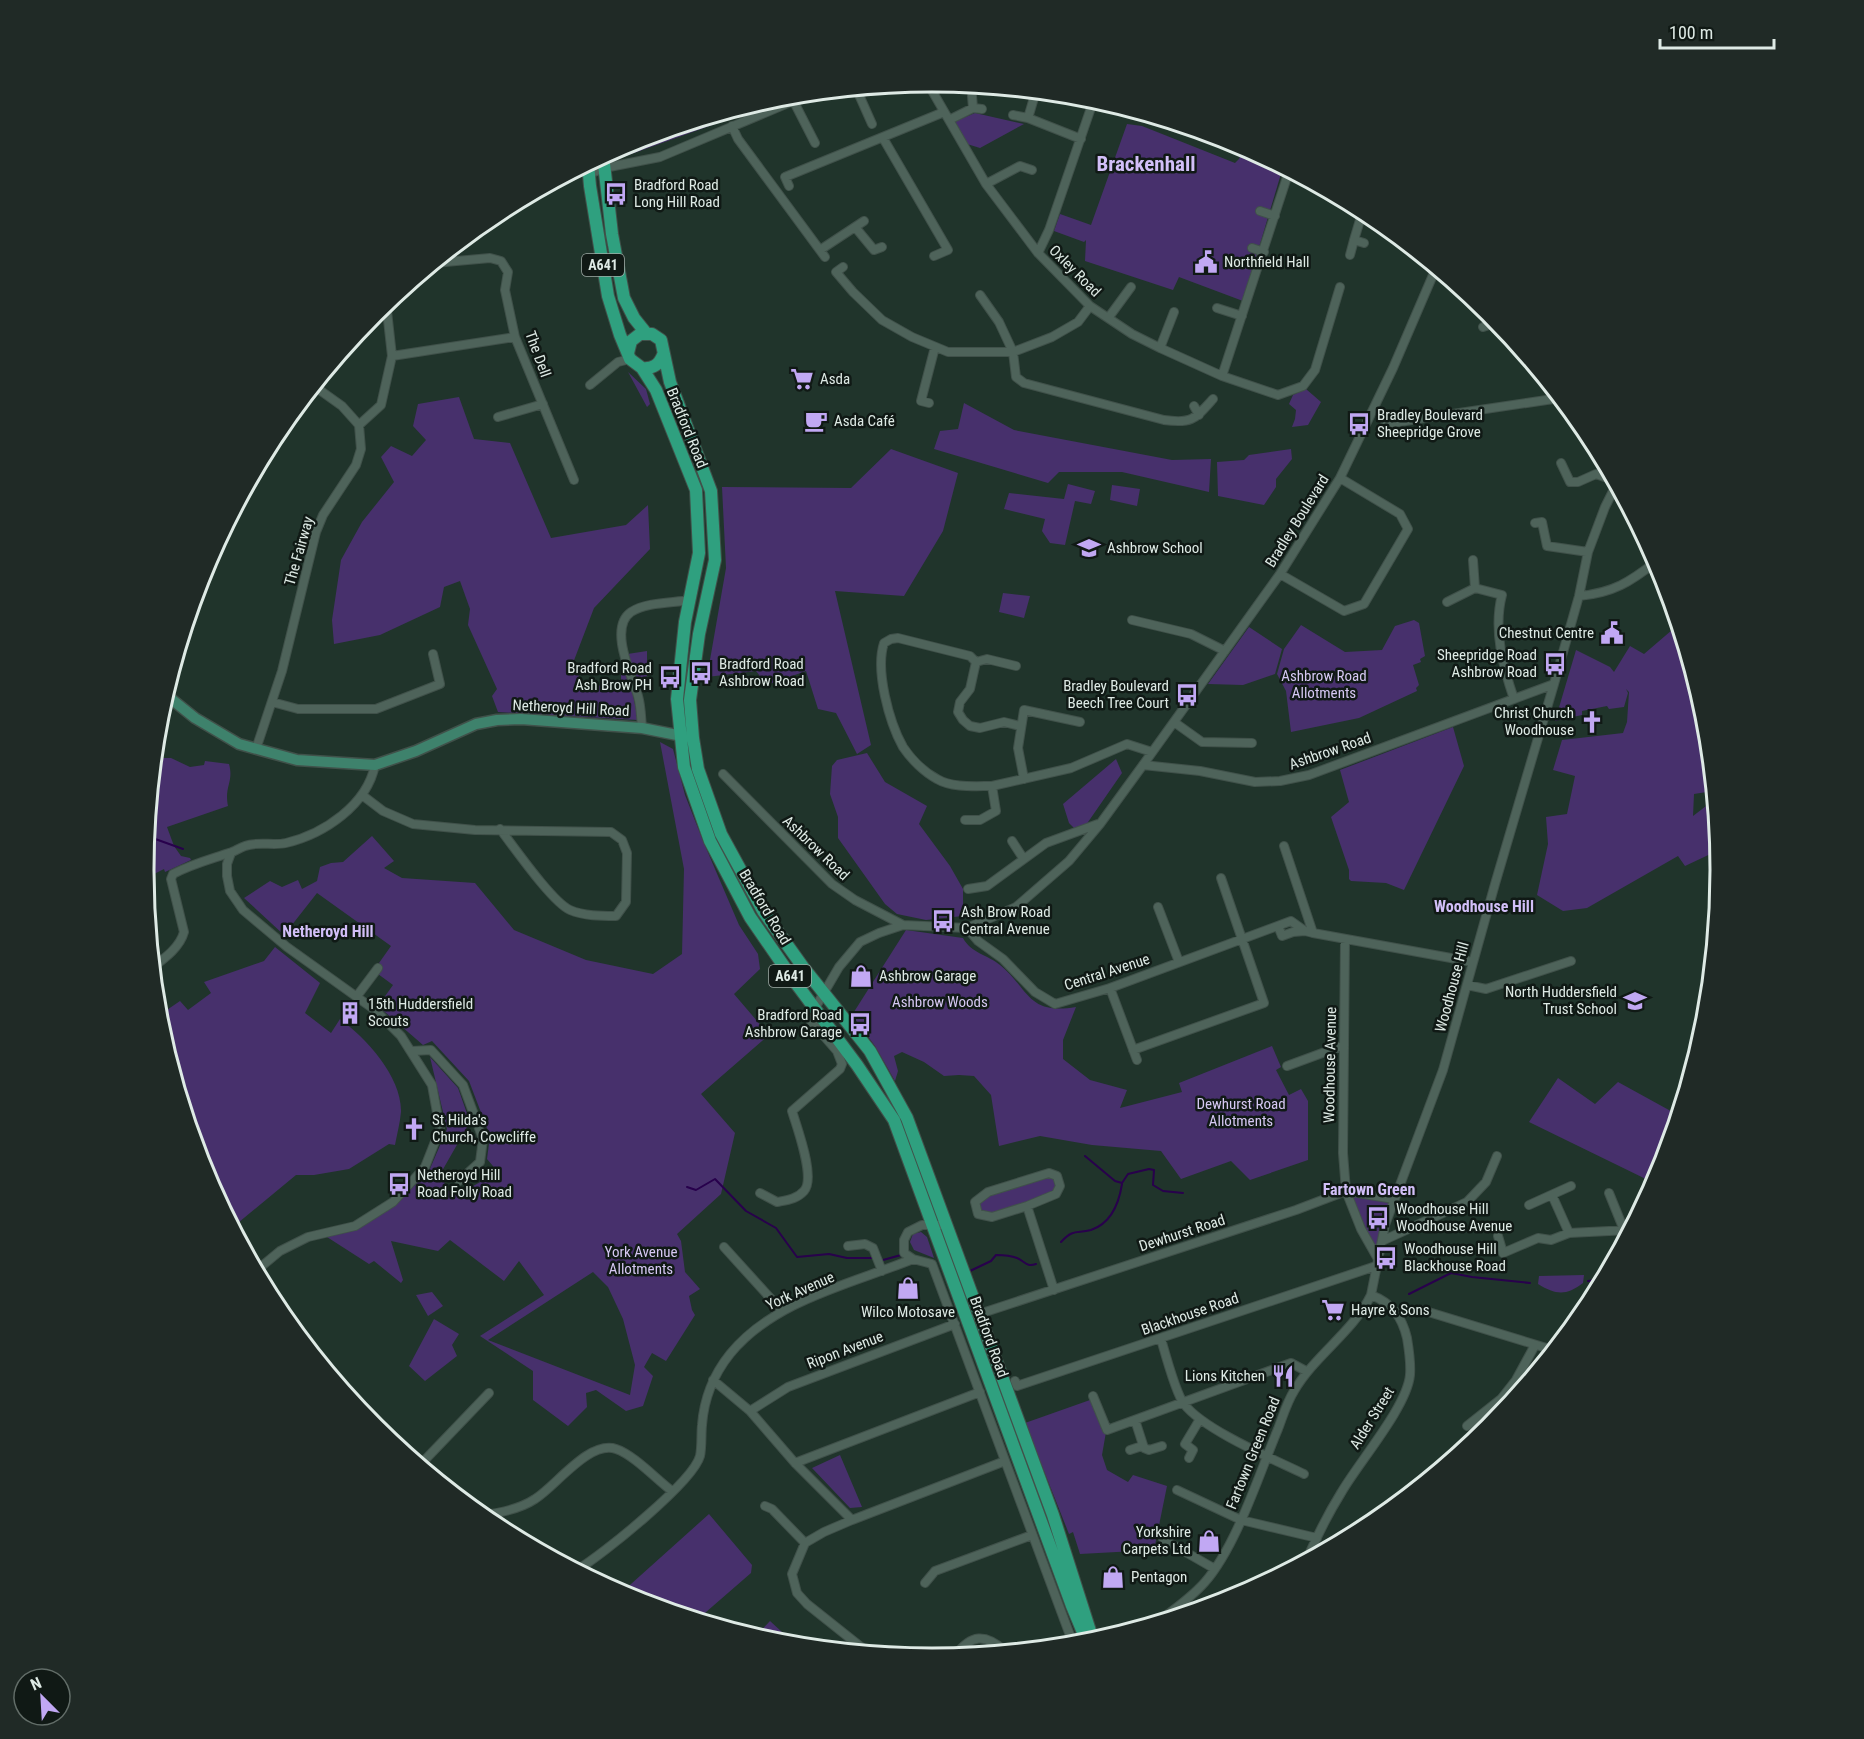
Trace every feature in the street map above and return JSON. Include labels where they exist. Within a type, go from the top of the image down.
[{"type":"main road","name":"Bradford Road","points":[[604,165],[612,234],[624,298],[633,318],[646,333],[661,340],[670,382],[711,491],[715,560],[699,634],[690,700],[698,769],[721,834],[763,911],[824,994]]},
{"type":"main road","name":"A641","points":[[588,172],[608,296],[629,356]]},
{"type":"main road","points":[[629,356],[631,341],[646,333]]},
{"type":"main road","points":[[642,368],[658,364],[663,355]]},
{"type":"main road","name":"Bradford Road","points":[[629,356],[642,368],[656,390],[696,490],[699,553],[685,622],[677,699],[684,767],[710,841],[750,917],[894,1120],[932,1224],[960,1321],[1083,1633]]},
{"type":"main road","points":[[677,699],[690,700]]},
{"type":"main road","name":"A641","points":[[824,994],[870,1051],[907,1118],[1053,1515],[1091,1631]]},
{"type":"street","name":"Oxley Road","points":[[933,92],[986,184],[1038,253],[1090,306],[1132,334],[1160,348],[1222,376],[1278,395],[1303,386],[1315,370],[1340,287]]},
{"type":"street","points":[[859,95],[872,124]]},
{"type":"street","points":[[972,96],[973,108]]},
{"type":"street","points":[[1028,118],[1034,98]]},
{"type":"street","points":[[795,104],[806,136],[815,143]]},
{"type":"street","points":[[611,161],[660,157],[779,106]]},
{"type":"street","points":[[949,120],[973,108],[982,110]]},
{"type":"street","points":[[1038,253],[1049,230],[1091,108]]},
{"type":"street","points":[[789,186],[785,177],[944,112]]},
{"type":"street","points":[[1013,115],[1028,118],[1080,139]]},
{"type":"street","points":[[732,126],[738,139],[823,254],[864,221]]},
{"type":"street","points":[[883,138],[948,250],[934,256]]},
{"type":"street","points":[[986,184],[1020,166],[1032,170]]},
{"type":"street","points":[[1222,376],[1287,178]]},
{"type":"street","points":[[1260,212],[1275,216]]},
{"type":"street","points":[[1350,255],[1359,220]]},
{"type":"street","points":[[855,227],[874,250],[882,247]]},
{"type":"street","points":[[1354,240],[1364,243]]},
{"type":"street","points":[[1252,248],[1264,252]]},
{"type":"street","name":"The Dell","points":[[446,262],[496,258],[505,265],[508,272],[505,290],[516,337],[574,480]]},
{"type":"street","points":[[843,267],[836,272],[882,320],[948,352],[1013,352],[1052,337],[1078,322],[1090,306]]},
{"type":"street","name":"Bradley Boulevard","points":[[1143,765],[1280,574],[1340,478],[1403,347],[1433,275]]},
{"type":"street","points":[[1109,317],[1131,286]]},
{"type":"street","points":[[980,295],[989,300],[1013,352],[1016,377],[1024,383],[1164,420],[1182,422],[1199,415],[1213,399]]},
{"type":"street","points":[[1217,308],[1227,307],[1242,316]]},
{"type":"street","points":[[1160,348],[1174,312]]},
{"type":"street","points":[[320,390],[342,405],[360,425],[381,405],[392,356],[387,314]]},
{"type":"street","points":[[1483,327],[1488,325]]},
{"type":"street","points":[[392,356],[516,337]]},
{"type":"street","points":[[921,401],[935,347]]},
{"type":"street","points":[[590,385],[629,356]]},
{"type":"street","points":[[1386,424],[1551,399]]},
{"type":"street","points":[[498,417],[543,404]]},
{"type":"street","points":[[1194,406],[1199,415]]},
{"type":"street","name":"The Fairway","points":[[256,749],[293,628],[316,532],[323,515],[356,465],[361,449],[360,425]]},
{"type":"street","points":[[1561,463],[1570,482],[1578,482],[1596,474],[1603,477]]},
{"type":"street","points":[[1280,574],[1344,611],[1364,604],[1408,529],[1400,514],[1340,478]]},
{"type":"street","name":"Woodhouse Hill","points":[[1371,1295],[1382,1241],[1394,1199],[1443,1070],[1554,684],[1588,552],[1612,492]]},
{"type":"street","points":[[1542,522],[1547,546],[1588,552]]},
{"type":"street","points":[[1473,560],[1475,588]]},
{"type":"street","points":[[1578,596],[1612,591],[1631,581],[1649,567]]},
{"type":"street","points":[[1447,603],[1475,588],[1502,595],[1499,604],[1500,639],[1505,672],[1514,699]]},
{"type":"street","points":[[642,728],[639,698],[621,640],[625,620],[632,611],[648,606],[690,600]]},
{"type":"street","points":[[1132,620],[1191,634],[1225,651]]},
{"type":"street","points":[[976,662],[970,656],[898,638],[884,643],[881,666],[892,724],[904,748],[918,765],[939,781],[968,787],[992,786],[1071,768],[1127,744],[1152,752]]},
{"type":"street","points":[[272,702],[298,709],[376,709],[440,684],[433,654]]},
{"type":"street","points":[[976,662],[987,659],[1017,666]]},
{"type":"street","points":[[976,662],[970,688],[960,702],[958,712],[963,720],[970,726],[980,728],[1004,723],[1020,726]]},
{"type":"street","name":"Ashbrow Road","points":[[817,1011],[839,967],[860,942],[903,925],[967,928],[1016,907],[1069,861],[1100,824],[1143,765],[1200,771],[1255,782],[1280,781],[1309,775],[1554,684]]},
{"type":"street","points":[[160,961],[176,948],[184,932],[171,879],[173,874],[193,863],[231,853],[247,845],[284,843],[311,835],[346,812],[362,795],[372,779],[375,765],[297,760],[239,744],[195,718],[173,701]]},
{"type":"street","points":[[1024,779],[1018,747],[1024,710],[1080,722]]},
{"type":"street","name":"Netheroyd Hill Road","points":[[375,765],[416,751],[476,724],[497,720],[532,720],[642,728],[693,738]]},
{"type":"street","points":[[1174,722],[1202,742],[1251,742]]},
{"type":"street","name":"Ashbrow Road","points":[[723,774],[832,884],[855,900],[903,925]]},
{"type":"street","points":[[965,820],[980,820],[996,811],[992,786]]},
{"type":"street","points":[[362,795],[383,811],[406,822],[454,829],[610,832],[622,840],[627,853],[626,902],[616,916],[597,917],[568,909],[545,886],[500,830]]},
{"type":"street","points":[[968,889],[987,886],[1046,843],[1100,824]]},
{"type":"street","points":[[1012,841],[1023,858]]},
{"type":"street","points":[[1284,846],[1308,915],[1309,932]]},
{"type":"street","points":[[231,853],[227,864],[230,891],[243,910],[287,947],[357,996],[401,1036],[432,1085],[440,1128],[425,1167],[393,1202],[355,1226],[308,1237],[280,1251],[262,1265]]},
{"type":"street","points":[[1133,1050],[1264,1003],[1221,878]]},
{"type":"street","points":[[1158,907],[1179,962]]},
{"type":"street","name":"Central Avenue","points":[[967,928],[978,941],[1003,959],[1035,992],[1055,1004],[1110,988],[1308,915]]},
{"type":"street","points":[[1291,921],[1309,932]]},
{"type":"street","points":[[1278,926],[1282,936],[1293,932],[1309,932],[1473,962]]},
{"type":"street","name":"Woodhouse Avenue","points":[[1345,939],[1343,1153],[1346,1191],[1377,1262]]},
{"type":"street","points":[[1467,985],[1486,989],[1571,961]]},
{"type":"street","points":[[357,996],[378,968]]},
{"type":"street","points":[[1110,988],[1137,1060]]},
{"type":"street","points":[[760,1193],[777,1202],[793,1199],[805,1190],[809,1177],[792,1111],[840,1069],[842,1064],[837,1051],[810,1020],[817,1011]]},
{"type":"street","points":[[1287,1066],[1344,1045]]},
{"type":"street","points":[[412,1051],[431,1050],[463,1085],[483,1139],[480,1162],[459,1181]]},
{"type":"street","points":[[842,1064],[857,1065]]},
{"type":"street","points":[[1382,1241],[1467,1202],[1486,1182],[1497,1156]]},
{"type":"street","points":[[1048,1173],[1057,1176],[1060,1186],[1056,1194],[1027,1206],[992,1217],[978,1214],[975,1202],[988,1192],[1033,1177],[1048,1173]]},
{"type":"street","points":[[1529,1205],[1571,1186]]},
{"type":"street","points":[[1346,1191],[1394,1199]]},
{"type":"street","name":"Dewhurst Road","points":[[980,1314],[1296,1210],[1346,1191]]},
{"type":"street","points":[[1609,1193],[1624,1225]]},
{"type":"street","points":[[1552,1195],[1569,1233]]},
{"type":"street","points":[[1027,1206],[1054,1290]]},
{"type":"street","points":[[913,1259],[904,1253],[904,1240],[908,1232],[922,1225],[947,1225]]},
{"type":"street","points":[[1498,1236],[1503,1253],[1538,1238],[1551,1240],[1569,1233],[1621,1230]]},
{"type":"street","points":[[848,1245],[865,1244],[873,1248],[882,1271]]},
{"type":"street","points":[[724,1248],[782,1311]]},
{"type":"street","name":"York Avenue","points":[[584,1565],[619,1539],[694,1468],[700,1456],[702,1422],[707,1394],[729,1355],[757,1327],[782,1311],[913,1259]]},
{"type":"street","name":"Bradford Road","points":[[913,1259],[932,1264],[960,1321],[980,1392],[1070,1635]]},
{"type":"street","name":"Blackhouse Road","points":[[1015,1382],[1017,1386],[1377,1262]]},
{"type":"street","points":[[1371,1295],[1389,1305],[1397,1313],[1422,1310],[1545,1348]]},
{"type":"street","name":"Fartown Green Road","points":[[1178,1607],[1215,1569],[1241,1520],[1292,1394],[1306,1371],[1344,1330],[1371,1295]]},
{"type":"street","name":"Alder Street","points":[[1312,1548],[1341,1492],[1403,1399],[1410,1376],[1410,1351],[1405,1328],[1397,1313]]},
{"type":"street","name":"Ripon Avenue","points":[[750,1411],[788,1387],[980,1314]]},
{"type":"street","points":[[1161,1338],[1183,1404],[1200,1419],[1266,1456],[1304,1474]]},
{"type":"street","points":[[1467,1426],[1501,1399],[1516,1380],[1535,1345]]},
{"type":"street","points":[[1093,1396],[1107,1430],[1291,1363],[1306,1371]]},
{"type":"street","points":[[714,1380],[750,1411],[795,1463],[852,1520]]},
{"type":"street","points":[[795,1463],[980,1392]]},
{"type":"street","points":[[425,1459],[489,1393]]},
{"type":"street","points":[[1189,1458],[1193,1450],[1185,1444],[1200,1419]]},
{"type":"street","points":[[1135,1420],[1142,1446],[1149,1450],[1162,1446]]},
{"type":"street","points":[[1130,1450],[1142,1446]]},
{"type":"street","points":[[495,1513],[534,1500],[591,1453],[606,1448],[614,1448],[625,1454],[672,1491]]},
{"type":"street","points":[[856,1644],[797,1593],[792,1574],[805,1543],[852,1520],[1005,1461]]},
{"type":"street","points":[[1177,1490],[1241,1520],[1317,1538]]},
{"type":"street","points":[[765,1506],[772,1509],[805,1543]]},
{"type":"street","points":[[925,1582],[935,1571],[1032,1535]]},
{"type":"street","points":[[1163,1539],[1215,1569]]},
{"type":"street","points":[[961,1647],[980,1637],[998,1645]]},
{"type":"green space","points":[[975,113],[1024,124],[980,148],[967,144],[954,122]]},
{"type":"green space","points":[[726,119],[726,120],[620,158],[682,133]]},
{"type":"green space","points":[[1127,124],[1142,126],[1235,163],[1240,156],[1281,175],[1243,301],[1179,277],[1173,290],[1085,261],[1086,240],[1084,242],[1054,231],[1060,214],[1091,225]]},
{"type":"green space","points":[[628,372],[646,389],[650,404],[647,407]]},
{"type":"green space","points":[[1306,389],[1321,402],[1308,425],[1292,427],[1296,410],[1289,404],[1293,395]]},
{"type":"green space","points":[[459,397],[474,439],[510,443],[551,538],[626,525],[648,505],[650,549],[594,608],[573,663],[583,686],[621,685],[621,655],[647,651],[647,676],[631,685],[638,720],[498,712],[492,696],[497,689],[468,625],[470,609],[460,581],[444,587],[440,607],[380,635],[334,644],[332,620],[341,560],[362,522],[394,482],[381,457],[391,446],[412,456],[426,440],[413,426],[418,404]]},
{"type":"green space","points":[[964,403],[1014,430],[1172,460],[1211,459],[1209,492],[1122,472],[1059,472],[1048,483],[934,449],[940,431],[958,429]]},
{"type":"green space","points":[[891,449],[958,473],[943,531],[904,596],[835,591],[871,745],[857,754],[836,713],[818,709],[806,671],[767,685],[756,671],[707,677],[726,568],[722,487],[851,488]]},
{"type":"green space","points":[[1291,449],[1292,459],[1276,479],[1276,487],[1264,505],[1218,496],[1217,462],[1244,460],[1249,455]]},
{"type":"green space","points":[[1068,484],[1095,491],[1091,504],[1075,501],[1065,545],[1050,543],[1042,531],[1045,519],[1004,509],[1009,493],[1064,499]]},
{"type":"green space","points":[[1112,485],[1140,489],[1137,506],[1110,500]]},
{"type":"green space","points":[[1003,593],[1030,596],[1024,618],[999,612]]},
{"type":"green space","name":"Ashbrow Road Allotments","points":[[1414,620],[1419,623],[1425,656],[1420,659],[1421,662],[1413,665],[1419,685],[1416,688],[1417,691],[1359,718],[1291,732],[1286,691],[1277,674],[1284,649],[1301,625],[1345,652],[1382,650],[1395,626]]},
{"type":"green space","points":[[1249,627],[1282,649],[1275,674],[1243,685],[1208,684]]},
{"type":"green space","points":[[1672,630],[1695,718],[1703,768],[1705,792],[1694,794],[1693,816],[1707,806],[1709,855],[1685,866],[1678,856],[1587,908],[1563,911],[1537,895],[1548,844],[1546,817],[1567,814],[1575,776],[1553,770],[1562,740],[1623,733],[1627,722],[1629,692],[1626,689],[1628,693],[1624,707],[1609,709],[1607,706],[1582,711],[1582,715],[1555,721],[1576,650],[1610,667],[1614,672],[1630,646],[1644,654]]},
{"type":"green space","points":[[1453,727],[1464,766],[1404,890],[1386,883],[1351,881],[1331,817],[1349,802],[1340,770]]},
{"type":"green space","name":"York Avenue Allotments","points":[[660,742],[673,749],[685,795],[703,841],[739,925],[758,954],[760,969],[734,994],[769,1035],[701,1094],[735,1133],[721,1194],[677,1234],[681,1241],[685,1272],[700,1289],[689,1296],[695,1315],[666,1361],[652,1353],[644,1367],[653,1376],[643,1406],[626,1411],[596,1390],[586,1393],[587,1407],[568,1426],[533,1400],[533,1371],[480,1336],[544,1295],[519,1261],[504,1281],[450,1240],[438,1251],[391,1241],[403,1280],[401,1283],[374,1261],[369,1264],[327,1237],[362,1226],[396,1204],[429,1171],[447,1129],[430,1057],[458,1088],[470,1122],[442,1171],[446,1190],[459,1194],[498,1172],[487,1159],[490,1136],[469,1081],[432,1041],[423,1045],[378,1006],[393,985],[378,974],[382,967],[379,963],[391,946],[317,893],[284,935],[244,898],[270,881],[282,887],[298,880],[302,889],[317,881],[320,867],[343,862],[372,836],[394,861],[384,868],[402,878],[475,883],[514,930],[586,960],[653,974],[682,954],[684,869]],"holes":[[[593,1272],[608,1287],[623,1319],[635,1365],[630,1395],[488,1340]]]},
{"type":"green space","points":[[867,753],[885,782],[927,806],[919,824],[950,866],[963,889],[963,916],[926,920],[897,914],[885,904],[838,838],[838,817],[830,794],[832,766],[837,760]]},
{"type":"green space","points":[[163,758],[171,758],[190,767],[204,765],[205,761],[229,764],[228,806],[167,827],[174,846],[181,856],[191,860],[165,872],[164,869],[154,874],[156,819]]},
{"type":"green space","points":[[1116,759],[1122,773],[1086,825],[1075,829],[1069,823],[1063,804]]},
{"type":"green space","name":"Ashbrow Woods","points":[[906,930],[963,938],[975,950],[1000,965],[1038,1004],[1060,1009],[1076,1007],[1063,1040],[1063,1059],[1090,1080],[1127,1090],[1120,1108],[1182,1092],[1179,1083],[1272,1046],[1281,1067],[1276,1070],[1289,1095],[1301,1089],[1308,1101],[1308,1160],[1250,1180],[1231,1161],[1181,1179],[1161,1151],[1092,1145],[1040,1136],[999,1146],[991,1095],[974,1076],[944,1076],[924,1062],[902,1052],[894,1056],[898,1071],[895,1081],[875,1046],[852,1015]]},
{"type":"green space","points":[[275,947],[320,983],[305,1013],[331,1033],[340,1019],[361,1037],[381,1060],[396,1085],[401,1112],[395,1145],[389,1144],[349,1169],[314,1175],[296,1175],[239,1222],[213,1167],[195,1120],[167,1010],[180,1001],[188,1010],[211,993],[204,982],[264,961]]},
{"type":"green space","points":[[1558,1078],[1595,1104],[1618,1082],[1671,1111],[1646,1179],[1529,1122]]},
{"type":"green space","points":[[1057,1176],[1056,1194],[992,1217],[978,1214],[975,1202],[993,1190],[1024,1180]]},
{"type":"green space","points":[[1346,1191],[1394,1199],[1378,1259]]},
{"type":"green space","points":[[921,1232],[927,1237],[934,1258],[914,1250],[910,1242],[913,1234]]},
{"type":"green space","points":[[1584,1275],[1583,1283],[1566,1292],[1556,1292],[1538,1284],[1539,1276]]},
{"type":"green space","points":[[432,1292],[443,1306],[428,1316],[416,1295]]},
{"type":"green space","points":[[434,1319],[459,1334],[452,1345],[457,1356],[425,1381],[409,1366]]},
{"type":"green space","points":[[1090,1400],[1106,1432],[1102,1455],[1107,1470],[1128,1482],[1133,1475],[1167,1486],[1154,1550],[1080,1554],[1073,1532],[1069,1534],[1025,1423]]},
{"type":"green space","points":[[840,1455],[862,1507],[850,1508],[812,1468]]},
{"type":"green space","points":[[709,1514],[752,1565],[751,1573],[705,1613],[629,1586]]},
{"type":"green space","points":[[770,1621],[784,1634],[780,1633],[763,1629]]},
{"type":"waterway","points":[[155,839],[183,849]]},
{"type":"waterway","points":[[1085,1156],[1115,1181],[1122,1183],[1128,1174],[1149,1169],[1154,1170],[1153,1185],[1163,1191],[1183,1193]]},
{"type":"waterway","points":[[687,1187],[696,1190],[715,1179],[746,1211],[776,1228],[797,1257],[829,1254],[847,1258],[872,1258]]},
{"type":"waterway","points":[[1061,1242],[1073,1233],[1091,1230],[1104,1223],[1113,1212],[1122,1184]]},
{"type":"waterway","points":[[883,1260],[901,1255]]},
{"type":"waterway","points":[[970,1271],[991,1261],[996,1255],[1015,1257],[1028,1264],[1036,1264]]},
{"type":"waterway","points":[[1409,1294],[1451,1273],[1530,1283]]},
{"type":"waterway","points":[[1588,1281],[1593,1280]]},
{"type":"place","name":"Bradford Road Long Hill Road","points":[[616,194]]},
{"type":"place","name":"Northfield Hall","points":[[1206,262]]},
{"type":"place","name":"Asda","points":[[802,379]]},
{"type":"place","name":"Asda Café","points":[[816,421]]},
{"type":"place","name":"Bradley Boulevard Sheepridge Grove","points":[[1359,424]]},
{"type":"place","name":"Ashbrow School","points":[[1089,548]]},
{"type":"place","name":"Chestnut Centre","points":[[1612,633]]},
{"type":"place","name":"Sheepridge Road Ashbrow Road","points":[[1555,664]]},
{"type":"place","name":"Bradford Road Ashbrow Road","points":[[701,673]]},
{"type":"place","name":"Bradford Road Ash Brow PH","points":[[670,677]]},
{"type":"place","name":"Bradley Boulevard Beech Tree Court","points":[[1187,695]]},
{"type":"place","name":"Christ Church Woodhouse","points":[[1592,722]]},
{"type":"place","name":"Ash Brow Road Central Avenue","points":[[943,921]]},
{"type":"place","name":"Ashbrow Garage","points":[[861,976]]},
{"type":"place","name":"North Huddersfield Trust School","points":[[1635,1001]]},
{"type":"place","name":"15th Huddersfield Scouts","points":[[350,1013]]},
{"type":"place","name":"Bradford Road Ashbrow Garage","points":[[860,1024]]},
{"type":"place","name":"St Hilda's Church, Cowcliffe","points":[[414,1129]]},
{"type":"place","name":"Netheroyd Hill Road Folly Road","points":[[399,1184]]},
{"type":"place","name":"Woodhouse Hill Woodhouse Avenue","points":[[1378,1218]]},
{"type":"place","name":"Woodhouse Hill Blackhouse Road","points":[[1386,1258]]},
{"type":"place","name":"Wilco Motosave","points":[[908,1288]]},
{"type":"place","name":"Hayre & Sons","points":[[1333,1310]]},
{"type":"place","name":"Lions Kitchen","points":[[1283,1376]]},
{"type":"place","name":"Yorkshire Carpets Ltd","points":[[1209,1541]]},
{"type":"place","name":"Pentagon","points":[[1113,1577]]},
{"type":"district","name":"Brackenhall","points":[[1146,164]]},
{"type":"district","name":"Woodhouse Hill","points":[[1484,906]]},
{"type":"district","name":"Netheroyd Hill","points":[[328,931]]},
{"type":"district","name":"Fartown Green","points":[[1369,1189]]},
{"type":"park label","name":"Dewhurst Road Allotments","points":[[1241,1112]]}]
